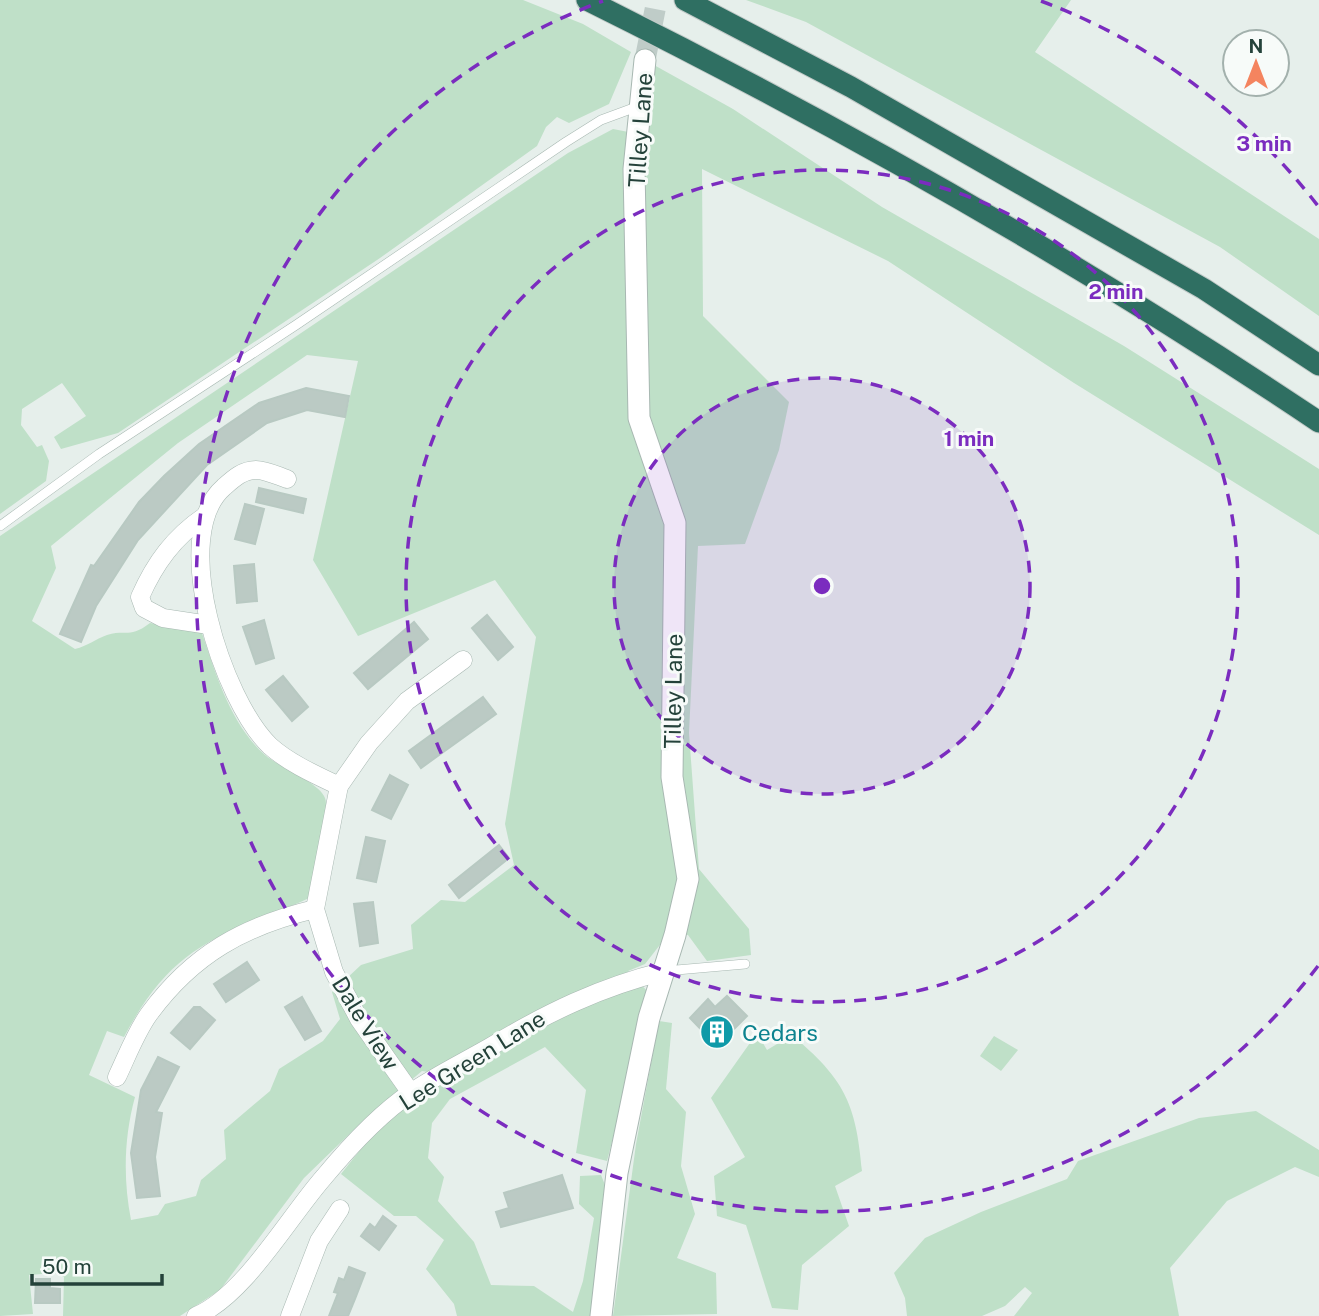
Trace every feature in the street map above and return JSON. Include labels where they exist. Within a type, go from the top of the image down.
[{"type":"highway","points":[[587,0],[834,127],[1186,332],[1319,422]]},
{"type":"highway","points":[[685,0],[851,87],[1205,289],[1319,365]]},
{"type":"street","name":"Tilley Lane","points":[[601,1316],[617,1173],[649,1018],[665,971],[688,879],[672,777],[675,523],[639,418],[634,169],[645,61]]},
{"type":"street","points":[[287,479],[257,470],[238,474],[215,495],[205,516],[204,594],[209,625],[224,671],[244,710],[270,745],[306,770],[339,786]]},
{"type":"street","points":[[205,516],[184,530],[154,566],[140,597],[144,608],[163,618],[209,625]]},
{"type":"street","name":"Dale View","points":[[411,1093],[359,1020],[334,972],[315,909],[339,786],[369,743],[407,701],[463,660]]},
{"type":"street","points":[[117,1077],[148,1016],[174,984],[205,955],[272,919],[315,909]]},
{"type":"street","name":"Lee Green Lane","points":[[196,1316],[218,1312],[324,1176],[380,1119],[411,1093],[556,1008],[634,979],[665,971]]},
{"type":"street","points":[[290,1316],[319,1241],[340,1209]]},
{"type":"lane","points":[[0,526],[99,454],[296,326],[566,142],[601,120],[639,106]]},
{"type":"lane","points":[[665,971],[745,964]]},
{"type":"green space","points":[[0,0],[523,0],[583,24],[631,52],[609,104],[569,123],[557,117],[546,127],[537,146],[380,258],[118,433],[61,449],[54,437],[86,416],[62,383],[22,409],[21,425],[37,447],[42,445],[49,461],[46,481],[0,514]]},
{"type":"green space","points":[[746,0],[1071,0],[1035,52],[1319,239],[1319,316],[1220,247],[806,22]]},
{"type":"green space","points":[[654,65],[733,109],[882,207],[1124,346],[1319,469],[1319,535],[1074,383],[888,261],[702,169],[703,316],[789,402],[779,450],[745,544],[698,546],[689,733],[699,869],[749,929],[751,955],[707,961],[688,935],[670,932],[645,964],[628,971],[650,994],[607,1161],[576,1153],[586,1090],[545,1047],[450,1099],[432,1123],[428,1158],[444,1177],[438,1201],[474,1242],[491,1285],[534,1286],[573,1312],[583,1281],[594,1218],[579,1204],[580,1176],[601,1175],[607,1190],[591,1316],[457,1316],[454,1304],[426,1269],[444,1240],[416,1216],[394,1216],[341,1174],[380,1125],[434,1073],[422,1071],[365,1119],[304,1178],[220,1290],[180,1316],[63,1316],[64,1277],[54,1273],[29,1275],[33,1314],[0,1316],[0,536],[568,153],[613,129],[644,135]],"holes":[[[307,355],[358,361],[313,560],[358,636],[495,580],[536,637],[505,824],[514,865],[465,902],[441,900],[411,925],[413,949],[361,965],[332,992],[340,1019],[323,1041],[279,1069],[270,1091],[224,1130],[226,1159],[201,1180],[196,1196],[165,1204],[158,1215],[131,1220],[126,1158],[135,1097],[89,1075],[107,1031],[124,1037],[153,990],[185,958],[203,945],[247,923],[309,898],[324,832],[326,806],[322,792],[271,760],[253,743],[226,698],[202,633],[150,623],[137,631],[107,635],[75,649],[32,621],[56,568],[51,546],[178,443]]]},
{"type":"green space","points":[[659,1021],[672,1023],[666,1089],[686,1112],[681,1166],[695,1214],[677,1258],[716,1273],[717,1314],[613,1316],[636,1144]]},
{"type":"green space","points":[[757,1033],[767,1050],[792,1035],[824,1065],[851,1109],[859,1147],[862,1171],[835,1186],[849,1226],[802,1265],[798,1310],[772,1308],[746,1225],[717,1216],[714,1176],[745,1157],[711,1098]]},
{"type":"green space","points":[[994,1036],[1018,1050],[1001,1071],[980,1056]]},
{"type":"green space","points":[[1256,1111],[1319,1150],[1319,1177],[1295,1167],[1227,1201],[1170,1268],[1179,1316],[1014,1316],[1032,1293],[1025,1287],[1005,1306],[982,1316],[907,1316],[905,1298],[894,1273],[925,1238],[981,1212],[1067,1179],[1078,1161],[1199,1118]]},
{"type":"building","points":[[306,388],[349,396],[345,417],[307,410],[267,423],[207,465],[138,540],[96,606],[81,642],[60,634],[91,565],[94,566],[139,502],[164,476],[199,444],[259,403]]},
{"type":"building","points":[[259,488],[306,499],[303,513],[256,502]]},
{"type":"building","points":[[245,504],[264,509],[255,544],[235,539]]},
{"type":"building","points":[[254,564],[257,601],[237,603],[234,566]]},
{"type":"building","points":[[487,615],[513,647],[498,660],[472,628]]},
{"type":"building","points":[[264,620],[274,658],[256,664],[243,627]]},
{"type":"building","points":[[414,622],[428,639],[368,689],[354,673]]},
{"type":"building","points":[[283,676],[308,707],[292,721],[266,690]]},
{"type":"building","points":[[483,697],[496,714],[421,768],[409,751]]},
{"type":"building","points":[[390,775],[408,785],[391,819],[372,810]]},
{"type":"building","points":[[366,837],[385,841],[376,882],[357,878]]},
{"type":"building","points":[[499,845],[509,858],[459,898],[449,885]]},
{"type":"building","points":[[373,902],[378,943],[360,946],[354,904]]},
{"type":"building","points":[[247,962],[259,980],[226,1002],[214,984]]},
{"type":"building","name":"Cedars","points":[[727,996],[747,1016],[717,1046],[690,1018],[708,999],[715,1007]]},
{"type":"building","points":[[302,997],[321,1031],[305,1040],[285,1007]]},
{"type":"building","points":[[194,1007],[200,1007],[215,1020],[190,1049],[171,1033]]},
{"type":"building","points":[[158,1057],[179,1067],[156,1112],[162,1113],[155,1157],[160,1196],[137,1198],[131,1153],[141,1090]]},
{"type":"building","points":[[562,1175],[573,1208],[501,1227],[496,1212],[509,1208],[504,1193]]},
{"type":"building","points":[[383,1216],[396,1226],[379,1250],[361,1236],[370,1224],[375,1228]]},
{"type":"building","points":[[349,1267],[365,1273],[355,1299],[348,1316],[329,1316],[338,1293],[334,1292],[339,1278],[344,1280]]},
{"type":"building","points":[[36,1279],[50,1279],[50,1288],[60,1289],[60,1303],[35,1303]]},
{"type":"tunnel","points":[[645,60],[657,0]]},
{"type":"place","name":"Cedars","points":[[717,1032]]}]
